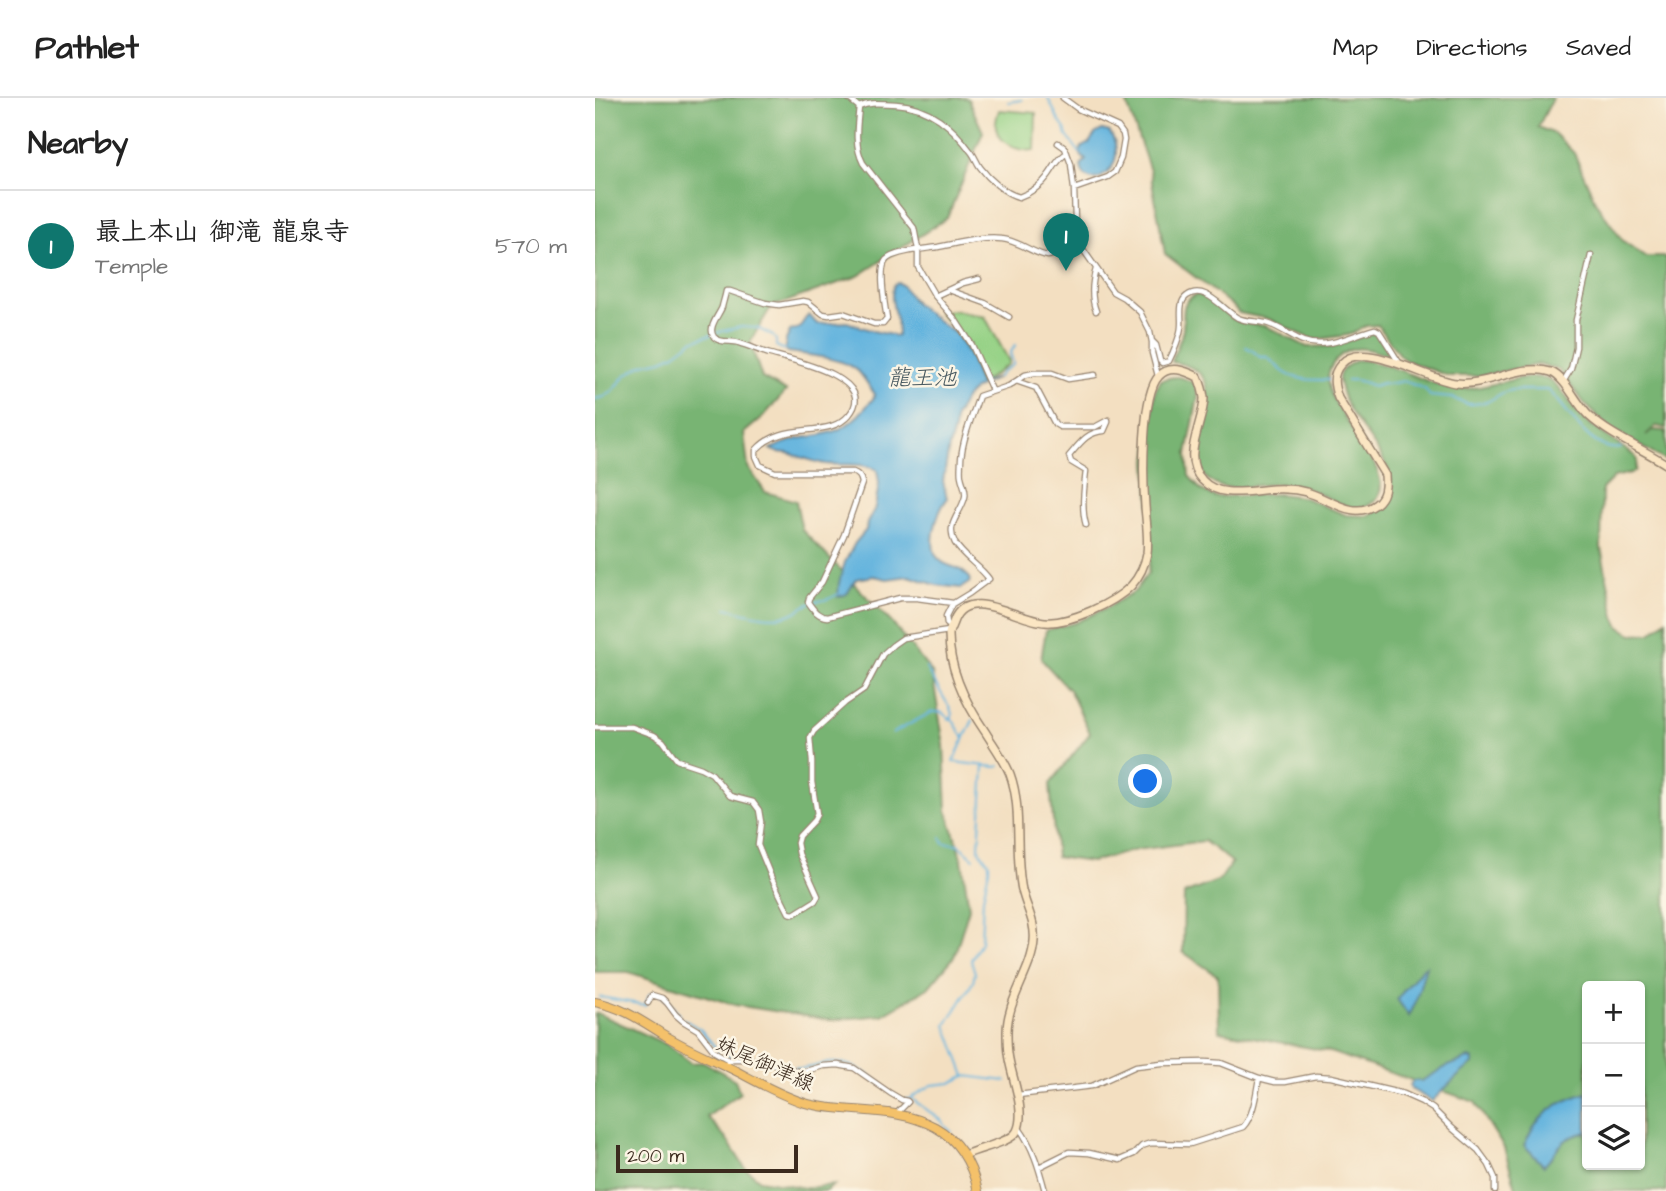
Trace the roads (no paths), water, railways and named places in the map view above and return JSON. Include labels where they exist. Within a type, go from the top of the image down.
[{"type":"main road","name":"妹尾御津線","points":[[595,1002],[618,1007],[668,1037],[726,1063],[801,1102],[832,1108],[897,1113],[936,1127],[965,1155],[978,1191]]},
{"type":"street","points":[[848,98],[859,107]]},
{"type":"street","points":[[1063,98],[1078,109],[1118,127],[1124,140],[1121,159],[1115,172],[1074,189]]},
{"type":"street","points":[[859,107],[870,102],[917,107],[929,112],[958,136],[980,167],[1001,188],[1019,197],[1048,177],[1059,158],[1067,153]]},
{"type":"street","points":[[859,107],[857,152],[914,228],[918,267],[935,296],[968,339],[992,390]]},
{"type":"street","points":[[1058,143],[1065,148],[1071,164],[1076,232],[1082,248],[1113,292],[1140,312],[1152,341],[1158,376]]},
{"type":"street","points":[[953,603],[900,598],[827,617],[816,612],[809,602],[809,597],[822,582],[844,536],[862,479],[858,473],[853,472],[775,472],[760,465],[756,450],[764,441],[774,436],[830,426],[842,421],[854,407],[856,398],[853,390],[837,376],[737,342],[721,341],[714,337],[712,331],[726,291],[779,305],[808,302],[823,314],[843,313],[874,324],[883,324],[887,319],[883,289],[884,263],[887,258],[918,249],[969,240],[1002,239],[1047,256],[1054,254],[1076,232]]},
{"type":"street","points":[[1563,382],[1571,369],[1576,347],[1576,320],[1591,255]]},
{"type":"street","points":[[1096,269],[1093,278],[1093,305],[1096,311]]},
{"type":"street","points":[[935,296],[979,279]]},
{"type":"street","points":[[949,290],[985,303],[1009,317]]},
{"type":"street","points":[[1152,341],[1156,345],[1161,363],[1169,361],[1181,328],[1181,307],[1184,300],[1188,295],[1204,293],[1238,318],[1268,324],[1305,342],[1338,341],[1375,329],[1400,364]]},
{"type":"street","points":[[965,1155],[1004,1141],[1013,1136],[1018,1126],[1019,1109],[1008,1053],[1007,1030],[1010,1011],[1034,941],[1033,922],[1018,864],[1015,792],[1010,774],[961,691],[950,648],[950,629],[956,614],[966,607],[979,604],[1024,618],[1056,623],[1097,608],[1129,588],[1144,565],[1147,553],[1146,429],[1149,397],[1158,376],[1176,369],[1198,377],[1204,396],[1193,452],[1195,466],[1201,480],[1215,489],[1234,492],[1283,489],[1305,491],[1351,510],[1360,511],[1369,509],[1380,500],[1386,488],[1385,475],[1338,398],[1334,386],[1339,365],[1348,358],[1359,355],[1371,355],[1437,379],[1458,383],[1477,382],[1529,370],[1552,373],[1563,382],[1587,414],[1605,429],[1666,464]]},
{"type":"street","points":[[950,629],[946,616],[953,603],[989,579],[956,545],[952,535],[953,520],[965,498],[961,457],[979,396],[1009,386],[1025,375],[1044,372],[1068,379],[1095,375]]},
{"type":"street","points":[[1016,381],[1036,388],[1055,424],[1060,427],[1094,427],[1108,420],[1104,431],[1092,432],[1069,456],[1071,462],[1086,471],[1083,515],[1086,525]]},
{"type":"street","points":[[595,727],[632,727],[654,736],[663,741],[677,760],[712,774],[730,796],[753,803],[759,810],[761,822],[758,845],[789,913],[794,914],[815,901],[818,896],[799,854],[797,843],[799,836],[817,814],[810,738],[814,731],[864,690],[883,654],[893,645],[903,638],[950,629]]},
{"type":"street","points":[[648,1003],[652,995],[662,998],[676,1015],[698,1030],[726,1063],[747,1059],[787,1067],[796,1072],[830,1065],[854,1068],[908,1102],[897,1113]]},
{"type":"street","points":[[1017,1095],[1092,1086],[1136,1066],[1162,1063],[1221,1063],[1275,1082],[1316,1076],[1331,1077],[1404,1094],[1433,1109],[1478,1150],[1495,1178],[1495,1191]]},
{"type":"street","points":[[1039,1167],[1069,1152],[1089,1153],[1120,1160],[1151,1143],[1190,1144],[1243,1127],[1251,1112],[1259,1078]]},
{"type":"street","points":[[1018,1126],[1039,1167],[1045,1191]]},
{"type":"water","points":[[1102,130],[1110,132],[1115,146],[1115,158],[1105,175],[1090,178],[1084,174],[1081,165],[1086,160],[1080,153],[1082,147]]},
{"type":"water","name":"龍王池","points":[[898,283],[915,303],[957,335],[971,360],[979,384],[997,378],[974,389],[966,397],[955,417],[943,481],[947,499],[934,530],[936,556],[944,564],[964,572],[970,582],[961,588],[936,585],[909,576],[887,579],[874,576],[856,579],[847,594],[838,597],[845,562],[866,530],[875,508],[879,483],[877,470],[858,465],[821,463],[770,449],[794,440],[830,433],[845,426],[859,415],[875,394],[860,373],[852,367],[825,358],[788,352],[786,340],[790,331],[799,328],[809,315],[817,324],[847,322],[896,336],[898,328],[892,290],[894,284]]},
{"type":"water","points":[[1426,966],[1415,1004],[1409,1016],[1397,999]]},
{"type":"water","points":[[1468,1058],[1473,1059],[1473,1064],[1432,1101],[1411,1089],[1413,1081],[1421,1081]]},
{"type":"water","points":[[1582,1095],[1582,1134],[1561,1144],[1544,1166],[1524,1145],[1540,1119],[1558,1104]]},
{"type":"waterway","points":[[1048,98],[1067,136],[1080,153]]},
{"type":"waterway","points":[[1009,102],[1022,100]]},
{"type":"waterway","points":[[595,399],[612,392],[626,375],[643,364],[662,360],[692,341],[723,331],[741,327],[757,328],[773,336],[776,346],[786,349]]},
{"type":"waterway","points":[[997,378],[1013,365],[1010,353],[1015,345]]},
{"type":"waterway","points":[[1246,347],[1260,357],[1267,357],[1294,377],[1329,380]]},
{"type":"waterway","points":[[1347,381],[1357,380],[1373,386],[1404,381],[1425,389],[1430,396],[1452,398],[1467,404],[1487,402],[1512,390],[1548,390],[1589,437],[1609,448],[1621,448]]},
{"type":"waterway","points":[[727,608],[760,616],[786,616],[838,594]]},
{"type":"waterway","points":[[926,668],[964,738]]},
{"type":"waterway","points":[[893,733],[932,712],[941,712],[950,719]]},
{"type":"waterway","points":[[973,720],[953,762],[1000,766]]},
{"type":"waterway","points":[[965,1076],[946,1025],[973,982],[975,973],[971,960],[981,942],[983,898],[989,869],[989,863],[979,847],[984,766]]},
{"type":"waterway","points":[[941,838],[944,843],[958,844],[974,858]]},
{"type":"waterway","points":[[600,997],[645,1005],[650,993],[660,994],[679,1015]]},
{"type":"waterway","points":[[683,1019],[700,1029],[719,1052]]},
{"type":"waterway","points":[[724,1055],[748,1056],[787,1065]]},
{"type":"waterway","points":[[795,1068],[832,1063],[848,1064],[881,1084]]},
{"type":"waterway","points":[[912,1097],[932,1085],[951,1083],[965,1076],[1006,1081]]},
{"type":"waterway","points":[[906,1099],[912,1099],[941,1120],[952,1132]]},
{"type":"place","name":"最上本山 御滝 龍泉寺","points":[[1066,271]]}]
